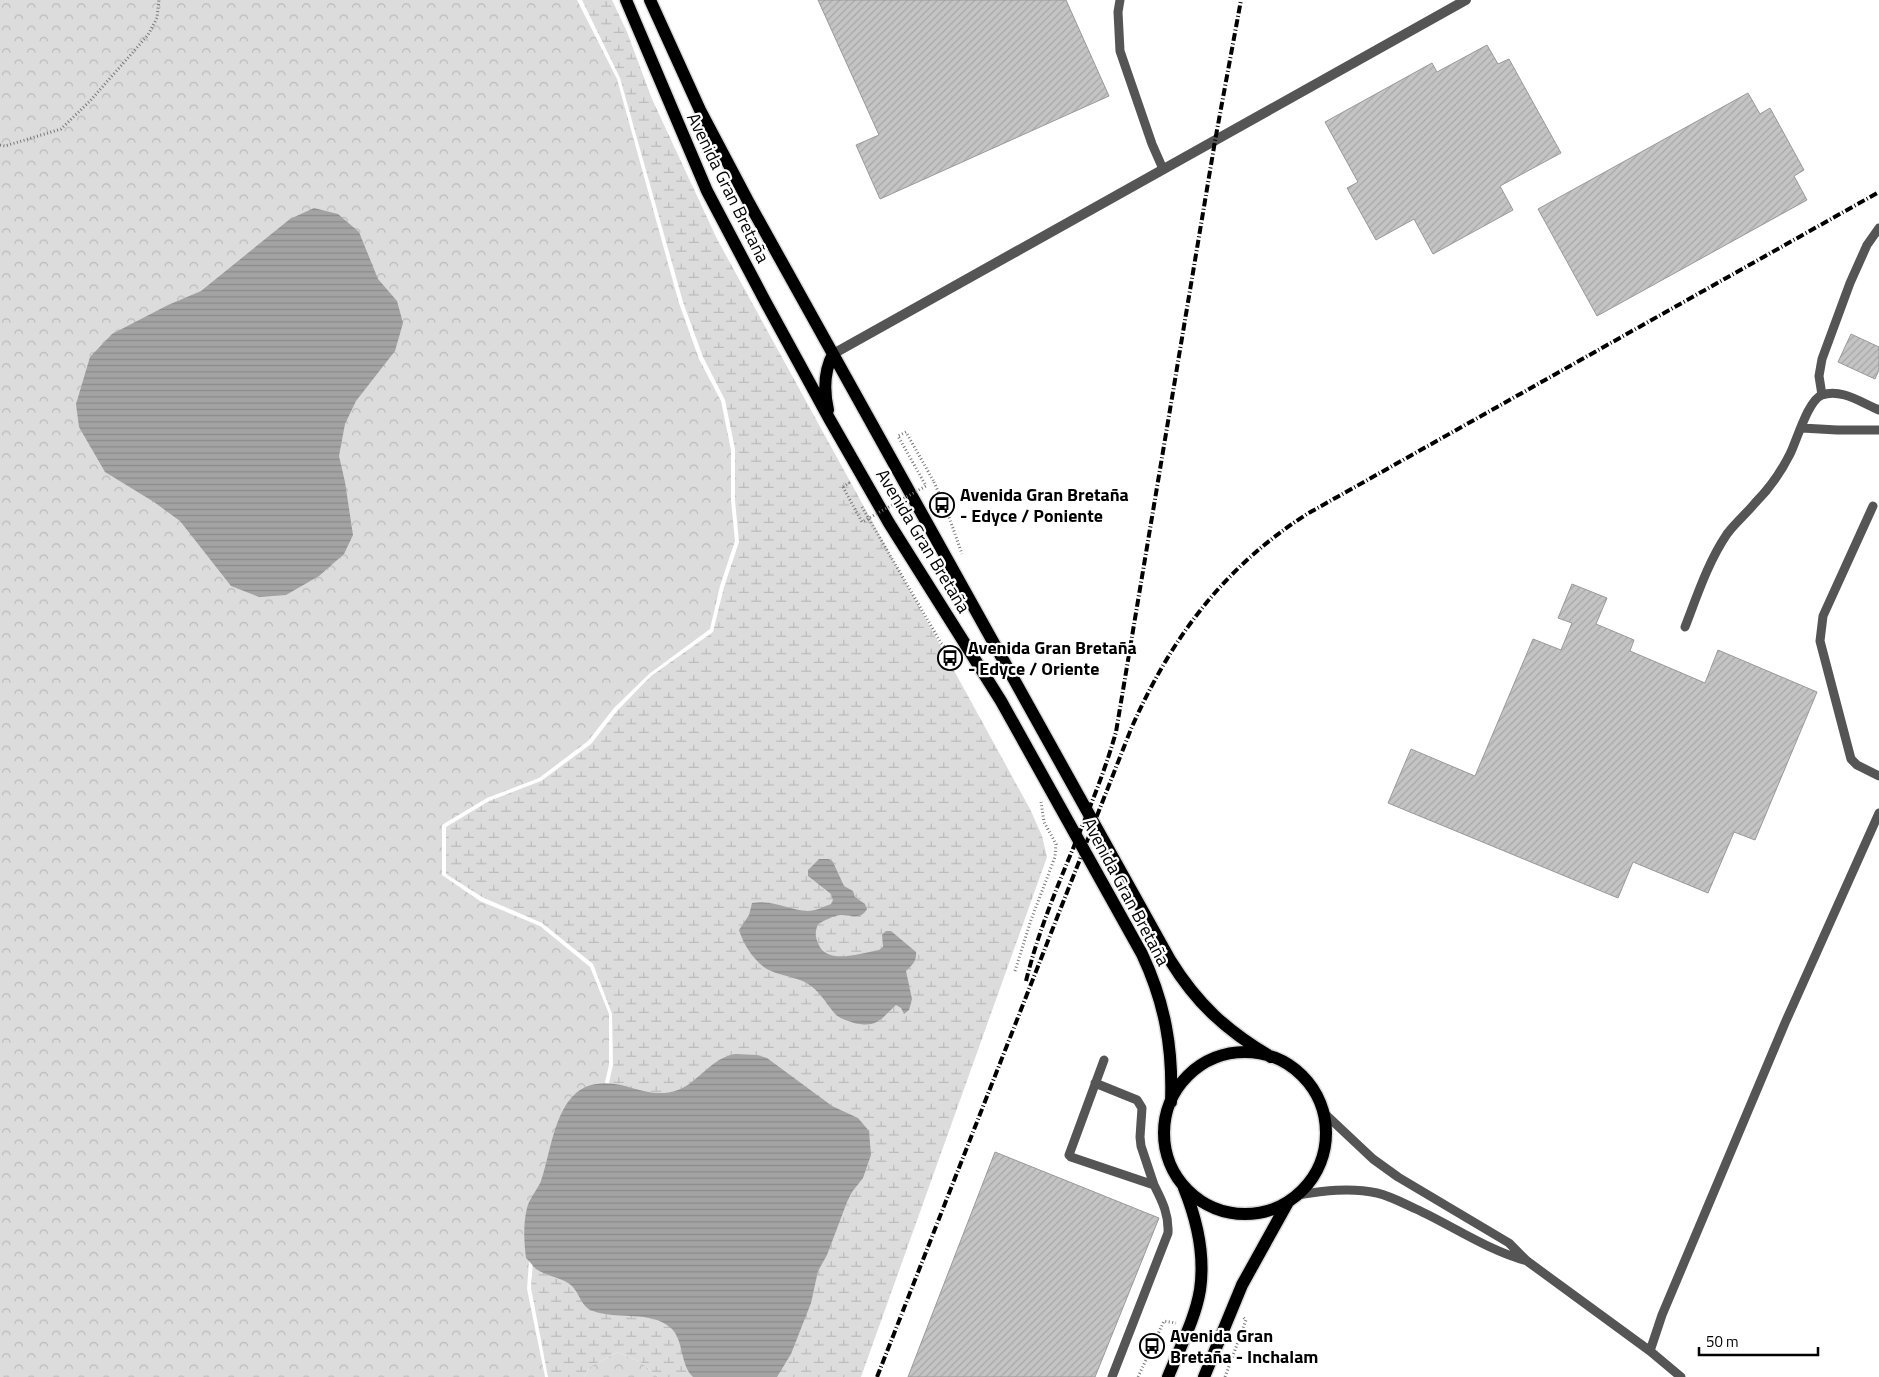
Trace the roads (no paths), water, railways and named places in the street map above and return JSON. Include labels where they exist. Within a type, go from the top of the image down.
[{"type":"main road","name":"Avenida Gran Bretaña","points":[[626,0],[707,191],[830,420],[890,523],[1001,701],[1142,954],[1156,984],[1169,1042],[1172,1079],[1171,1102]]},
{"type":"main road","name":"Avenida Gran Bretaña","points":[[650,0],[700,110],[725,158],[952,570],[1180,976],[1199,1002],[1224,1025],[1271,1057]]},
{"type":"main road","points":[[830,420],[827,406],[826,380],[828,365],[833,354]]},
{"type":"main road","points":[[1168,1377],[1189,1326],[1200,1290],[1202,1264],[1194,1215],[1182,1184],[1172,1167],[1165,1139],[1166,1120],[1176,1092],[1198,1068],[1217,1058],[1249,1053],[1271,1057],[1291,1066],[1304,1078],[1314,1091],[1323,1112],[1326,1134],[1322,1157],[1312,1178],[1292,1199],[1242,1285],[1204,1377]]},
{"type":"main road","points":[[1182,1184],[1204,1202],[1220,1210],[1232,1212],[1255,1213],[1266,1211],[1292,1199]]},
{"type":"street","points":[[833,354],[1466,0]]},
{"type":"lane","points":[[1120,0],[1118,12],[1120,51],[1152,144],[1163,169]]},
{"type":"lane","points":[[1822,395],[1819,376],[1822,358],[1850,283],[1867,245],[1879,228]]},
{"type":"lane","points":[[1684,627],[1720,545],[1740,519],[1769,487],[1790,454],[1811,404],[1822,395],[1841,394],[1879,410]]},
{"type":"lane","points":[[1802,428],[1879,430]]},
{"type":"lane","points":[[1873,506],[1823,616],[1820,632],[1822,651],[1851,759],[1857,765],[1879,776]]},
{"type":"lane","points":[[1650,1351],[1662,1315],[1785,1023],[1879,812]]},
{"type":"lane","points":[[1104,1060],[1069,1155],[1154,1184]]},
{"type":"lane","points":[[1095,1083],[1137,1100],[1142,1108],[1141,1146],[1166,1212],[1168,1233],[1112,1377]]},
{"type":"lane","points":[[1323,1112],[1373,1159],[1398,1177],[1498,1235],[1527,1261],[1650,1351],[1681,1377]]},
{"type":"lane","points":[[1292,1199],[1337,1190],[1358,1190],[1378,1193],[1427,1214],[1503,1254],[1527,1261]]},
{"type":"railway","points":[[1026,981],[1057,887],[1095,795],[1116,732],[1215,141],[1241,0]]},
{"type":"railway","points":[[877,1377],[1131,729],[1164,665],[1182,635],[1202,608],[1250,558],[1277,535],[1307,514],[1879,192]]},
{"type":"place","name":"Avenida Gran Bretaña - Edyce / Poniente","points":[[942,505]]},
{"type":"place","name":"Avenida Gran Bretaña - Edyce / Oriente","points":[[950,658]]},
{"type":"place","name":"Avenida Gran Bretaña - Inchalam","points":[[1152,1346]]}]
